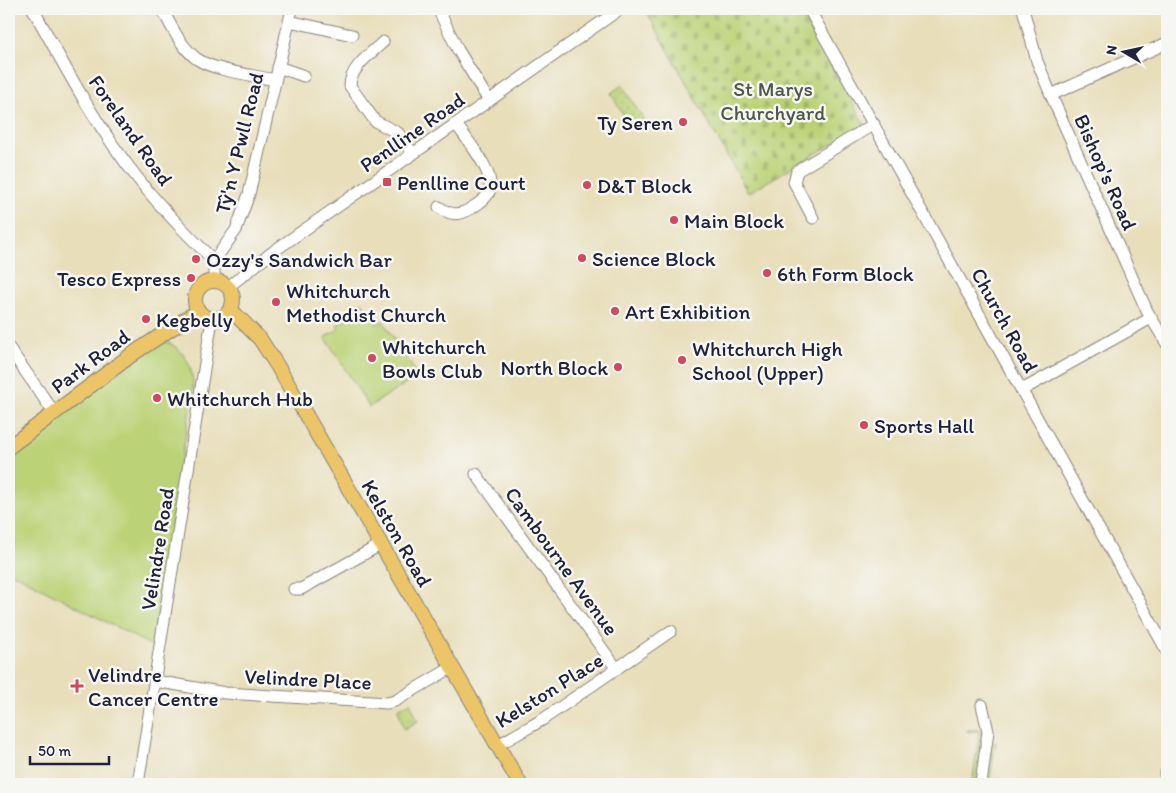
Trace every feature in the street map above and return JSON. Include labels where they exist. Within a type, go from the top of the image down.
[{"type":"main road","points":[[214,281],[228,287],[232,297],[230,309],[221,318],[212,319],[198,311],[195,305],[196,293],[204,284],[214,281]]},
{"type":"main road","name":"Kelston Road","points":[[230,309],[266,347],[496,746],[520,784]]},
{"type":"main road","name":"Park Road","points":[[11,441],[55,414],[134,353],[198,311]]},
{"type":"street","name":"Foreland Road","points":[[33,9],[86,102],[138,179],[172,218],[214,261]]},
{"type":"street","points":[[162,9],[182,43],[198,59],[220,68],[275,80]]},
{"type":"street","name":"Tŷ'n Y Pwll Road","points":[[214,261],[236,230],[244,210],[292,9]]},
{"type":"street","points":[[438,9],[458,50],[489,101]]},
{"type":"street","name":"Penlline Road","points":[[228,287],[274,251],[620,9]]},
{"type":"street","name":"Church Road","points":[[809,9],[1167,651]]},
{"type":"street","name":"Bishop's Road","points":[[1023,9],[1036,56],[1051,95],[1150,318],[1167,344]]},
{"type":"street","points":[[289,21],[352,35]]},
{"type":"street","points":[[383,42],[357,68],[350,80],[350,86],[375,121],[398,133],[413,154]]},
{"type":"street","points":[[1051,95],[1167,43]]},
{"type":"street","points":[[278,67],[304,76]]},
{"type":"street","points":[[439,207],[453,214],[463,213],[480,202],[490,190],[490,174],[456,124]]},
{"type":"street","points":[[812,218],[794,182],[797,171],[874,124]]},
{"type":"street","points":[[214,261],[214,281]]},
{"type":"street","points":[[1022,390],[1150,318]]},
{"type":"street","name":"Velindre Road","points":[[138,784],[212,319]]},
{"type":"street","points":[[9,348],[55,414]]},
{"type":"street","name":"Cambourne Avenue","points":[[476,474],[617,670]]},
{"type":"street","points":[[294,589],[301,590],[380,545]]},
{"type":"street","name":"Kelston Place","points":[[496,746],[542,720],[671,631]]},
{"type":"street","name":"Velindre Place","points":[[155,681],[234,694],[387,703],[395,701],[451,668]]},
{"type":"street","points":[[981,784],[988,731],[982,705]]},
{"type":"green space","name":"St Marys Churchyard","points":[[645,9],[798,9],[865,125],[748,193]]},
{"type":"green space","points":[[622,85],[644,120],[630,128],[611,93]]},
{"type":"green space","name":"Whitchurch Bowls Club","points":[[362,302],[377,324],[383,321],[418,376],[369,407],[325,337],[339,329],[337,325],[357,312],[354,307]]},
{"type":"green space","points":[[166,342],[173,345],[184,355],[192,375],[193,390],[152,646],[9,571],[9,454],[155,344]]},
{"type":"green space","points":[[410,702],[418,721],[404,729],[398,709]]},
{"type":"green space","points":[[979,729],[984,731],[977,784],[972,784],[980,731],[968,732],[967,730]]},
{"type":"green space","points":[[996,742],[989,784],[984,784],[990,744]]},
{"type":"place","name":"Ty Seren","points":[[683,122]]},
{"type":"place","name":"Penlline Court","points":[[387,182]]},
{"type":"place","name":"D&T Block","points":[[587,185]]},
{"type":"place","name":"Main Block","points":[[674,220]]},
{"type":"place","name":"Science Block","points":[[582,258]]},
{"type":"place","name":"Ozzy's Sandwich Bar","points":[[196,259]]},
{"type":"place","name":"6th Form Block","points":[[767,273]]},
{"type":"place","name":"Tesco Express","points":[[191,278]]},
{"type":"place","name":"Whitchurch Methodist Church","points":[[276,302]]},
{"type":"place","name":"Art Exhibition","points":[[615,311]]},
{"type":"place","name":"Kegbelly","points":[[146,319]]},
{"type":"place","name":"Whitchurch Bowls Club","points":[[372,358]]},
{"type":"place","name":"Whitchurch High School (Upper)","points":[[682,360]]},
{"type":"place","name":"North Block","points":[[618,367]]},
{"type":"place","name":"Whitchurch Hub","points":[[157,398]]},
{"type":"place","name":"Sports Hall","points":[[864,425]]},
{"type":"place","name":"Velindre Cancer Centre","points":[[77,686]]}]
